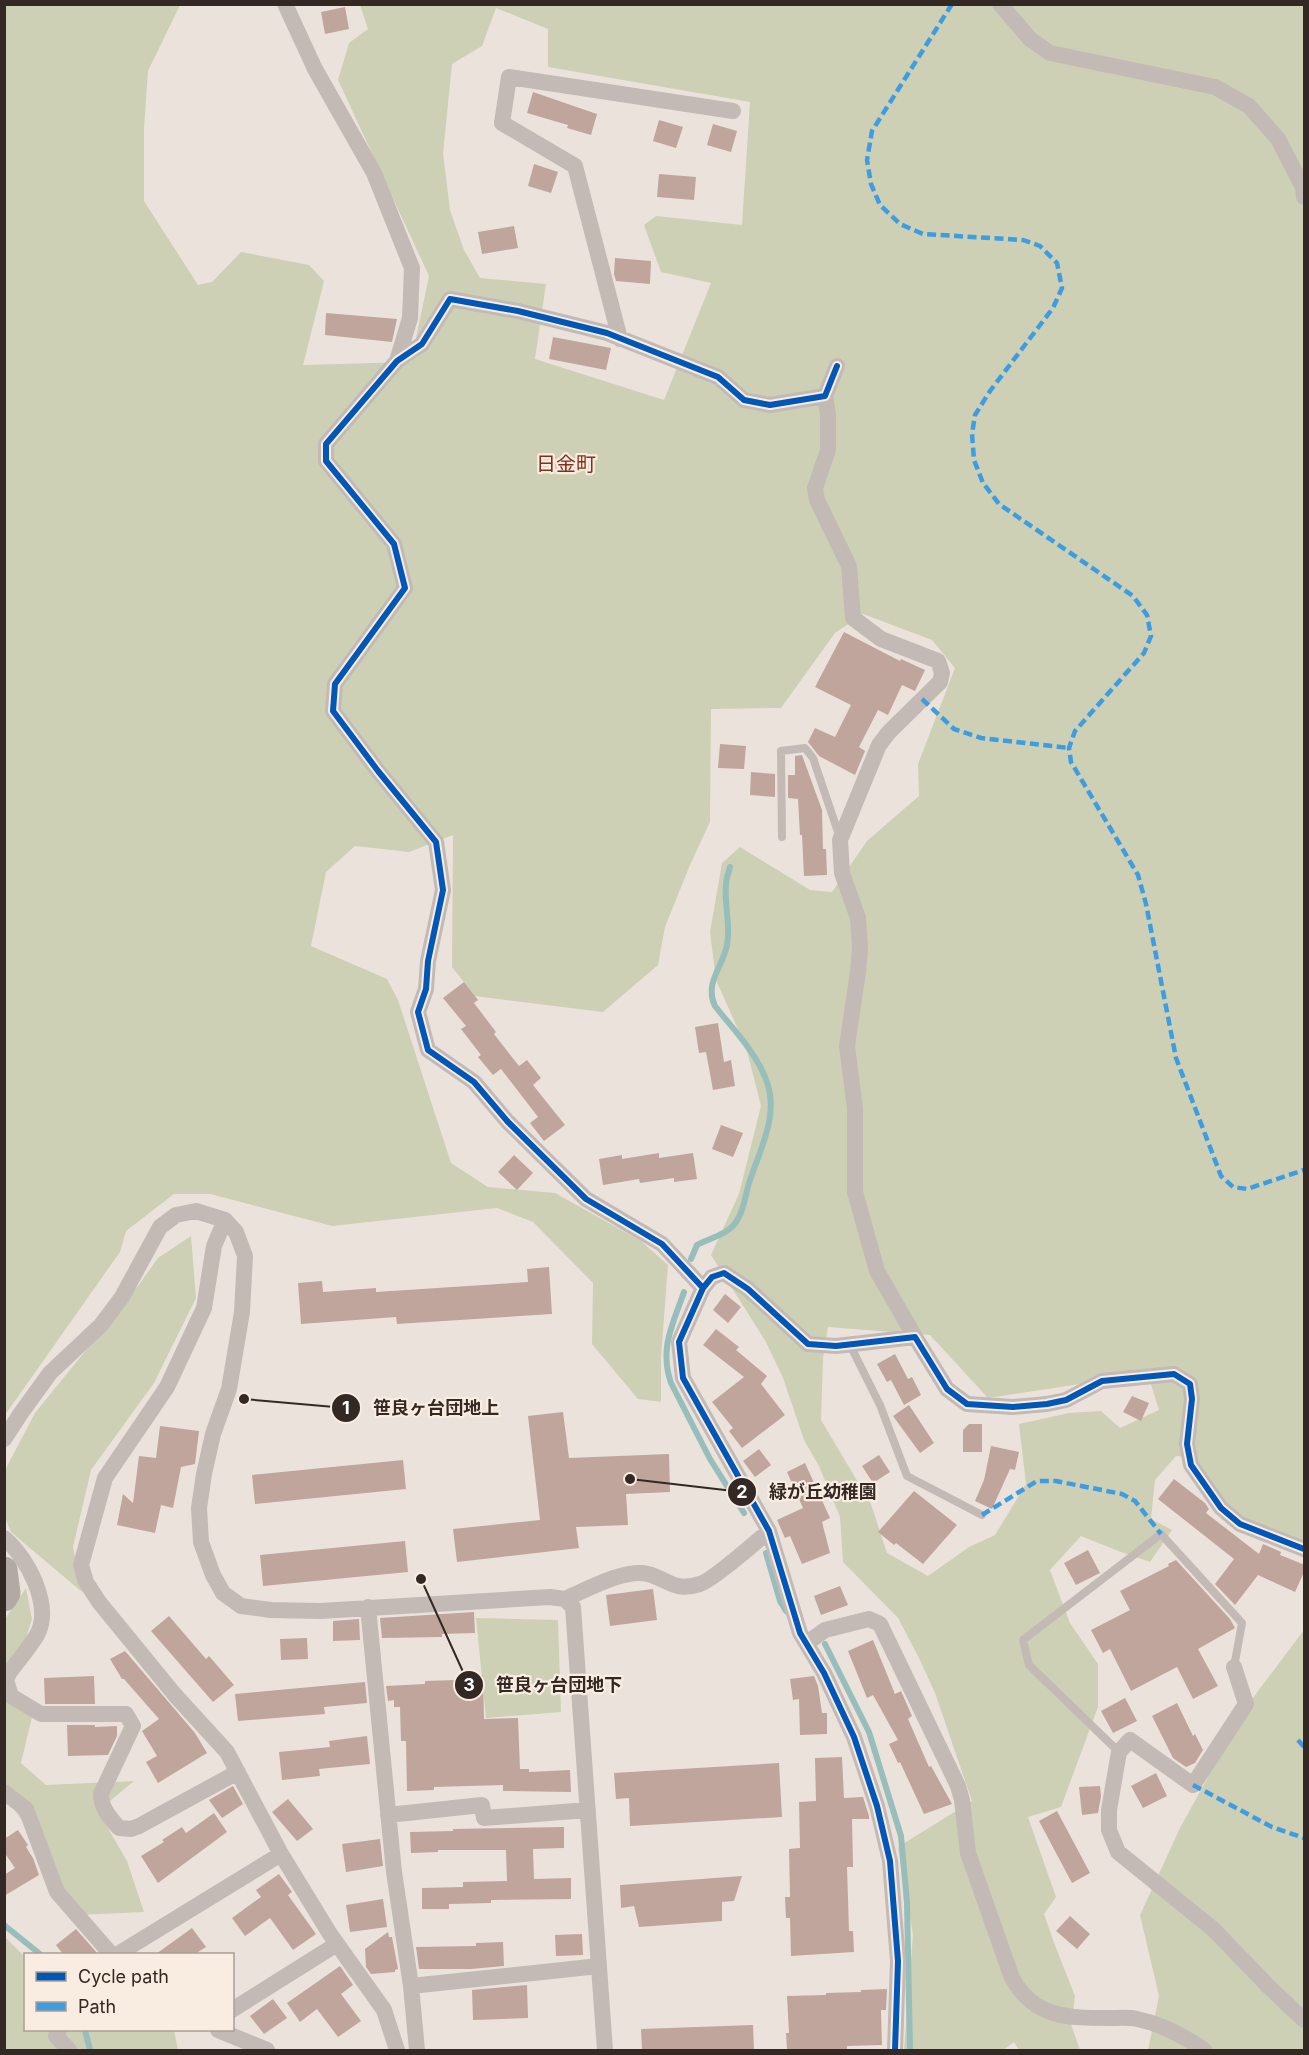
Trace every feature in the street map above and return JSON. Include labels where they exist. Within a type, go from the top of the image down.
[{"type":"main road","points":[[4,1570],[7,1593],[4,1598]]},
{"type":"street","points":[[285,4],[315,69],[374,173],[412,268],[410,318],[398,361]]},
{"type":"street","points":[[1000,4],[1030,39],[1050,53],[1215,87],[1249,106],[1278,139],[1303,188],[1305,197]]},
{"type":"street","points":[[620,339],[575,166],[502,123],[509,77],[733,111]]},
{"type":"street","points":[[703,1288],[662,1245],[586,1200],[508,1122],[474,1082],[428,1050],[418,1012],[426,989],[428,961],[443,890],[436,842],[333,711],[335,684],[405,588],[394,544],[326,461],[326,444],[398,361],[423,344],[450,299],[518,311],[607,333],[718,377],[744,400],[770,405],[825,396]]},
{"type":"street","points":[[837,366],[825,396],[828,414],[828,450],[815,488],[817,500],[849,566],[853,618],[881,639],[938,661],[942,673],[940,682],[889,732],[879,745],[840,840],[842,873],[858,918],[860,949],[847,1046],[855,1109],[855,1192],[877,1271],[947,1389],[968,1404],[1013,1407],[1047,1404],[1066,1400],[1102,1381],[1174,1374],[1190,1384],[1192,1399],[1187,1444],[1191,1465],[1221,1508],[1240,1524],[1305,1549]]},
{"type":"street","points":[[4,1439],[50,1373],[101,1325],[115,1306],[160,1227],[176,1215],[196,1211],[225,1220],[237,1232],[245,1256],[242,1312],[229,1389],[213,1434],[204,1474],[200,1508],[201,1542],[213,1575],[223,1593],[241,1606],[320,1611],[550,1597],[565,1599],[620,1576],[634,1574],[647,1574],[674,1587],[688,1587],[703,1584],[769,1531]]},
{"type":"street","points":[[225,1220],[214,1246],[204,1308],[167,1387],[105,1478],[81,1565],[86,1582],[99,1602],[175,1695],[227,1752],[281,1854],[337,1944],[384,2010],[398,2050]]},
{"type":"street","points":[[895,2050],[898,1961],[890,1861],[884,1830],[854,1737],[824,1673],[801,1633],[769,1531],[683,1378],[680,1342],[703,1288],[712,1277],[724,1273],[748,1289],[808,1344],[836,1346],[915,1337]]},
{"type":"street","points":[[4,1538],[15,1547],[37,1585],[42,1616],[38,1634],[6,1680],[11,1696],[41,1714],[126,1714],[133,1726],[101,1794],[101,1802],[119,1828],[131,1829],[139,1826],[238,1772]]},
{"type":"street","points":[[565,1599],[573,1606],[605,2050]]},
{"type":"street","points":[[368,1607],[394,1872],[411,1986],[417,2050]]},
{"type":"street","points":[[807,1643],[825,1630],[869,1619],[880,1624],[958,1786],[962,1800],[968,1853],[1012,1978],[1020,1992],[1039,2007],[1063,2017],[1136,2018],[1179,2033],[1204,2050]]},
{"type":"street","points":[[1234,1667],[1246,1704],[1193,1785],[1130,1740],[1119,1752],[1109,1810],[1109,1830],[1118,1852],[1213,1929],[1269,1987],[1305,2020]]},
{"type":"street","points":[[4,1792],[26,1809],[57,1892],[110,1953]]},
{"type":"street","points":[[388,1815],[482,1805],[484,1818],[588,1810]]},
{"type":"street","points":[[120,1953],[281,1854]]},
{"type":"street","points":[[234,2009],[337,1944]]},
{"type":"street","points":[[411,1986],[599,1966]]},
{"type":"street","points":[[58,2031],[56,2036],[69,2050]]},
{"type":"street","points":[[220,2031],[267,2050]]},
{"type":"lane","points":[[782,837],[782,751],[805,748],[813,758],[840,840]]},
{"type":"lane","points":[[850,1345],[880,1405],[907,1476],[982,1515]]},
{"type":"lane","points":[[1119,1752],[1029,1665],[1023,1640],[1161,1534],[1242,1623],[1234,1667]]},
{"type":"green space","points":[[5,5],[180,5],[148,71],[144,129],[144,201],[198,285],[212,282],[241,252],[309,265],[324,281],[303,365],[411,362],[429,276],[338,80],[349,43],[368,29],[360,5],[1304,5],[1304,1544],[1227,1513],[1188,1457],[1176,1456],[1155,1480],[1151,1519],[1172,1530],[1150,1562],[1081,1536],[1050,1570],[1070,1623],[1098,1664],[1098,1707],[1061,1807],[1028,1817],[1056,1897],[1044,1914],[1075,1996],[1071,2024],[1080,2050],[1019,2050],[1014,2042],[1003,2050],[904,2050],[913,1935],[898,1847],[972,1801],[935,1693],[919,1658],[898,1618],[843,1562],[840,1517],[819,1466],[804,1440],[783,1378],[766,1342],[711,1255],[739,1194],[761,1106],[746,1047],[716,980],[710,932],[722,863],[740,847],[810,890],[832,892],[867,841],[919,796],[918,764],[955,668],[932,640],[863,614],[835,633],[781,708],[711,709],[710,822],[665,927],[658,965],[603,1012],[475,996],[452,967],[453,835],[409,852],[355,846],[326,872],[311,946],[387,979],[398,1000],[451,1163],[488,1187],[555,1193],[641,1241],[668,1265],[661,1357],[661,1402],[638,1399],[592,1344],[593,1283],[533,1222],[497,1208],[332,1226],[210,1194],[174,1194],[126,1231],[120,1252],[5,1415]],"holes":[[[496,8],[548,29],[548,67],[750,102],[742,225],[656,216],[644,225],[661,272],[711,283],[664,400],[535,359],[546,284],[480,278],[464,250],[450,210],[443,154],[452,64],[482,46]],[[828,1327],[930,1335],[988,1398],[1113,1379],[1147,1371],[1159,1410],[1120,1428],[1101,1411],[1069,1413],[1019,1424],[1026,1484],[995,1535],[969,1547],[928,1576],[887,1553],[871,1504],[821,1420],[823,1359]]]},
{"type":"green space","points":[[191,1236],[196,1298],[154,1383],[91,1470],[73,1547],[82,1592],[11,1532],[5,1518],[4,1472],[35,1413],[158,1258]]},
{"type":"green space","points":[[26,1588],[32,1619],[5,1693],[5,1619]]},
{"type":"green space","points":[[476,1618],[558,1620],[561,1712],[486,1718]]},
{"type":"green space","points":[[1304,1630],[1304,2050],[1148,2050],[1159,1996],[1140,1915],[1180,1828],[1249,1703]]},
{"type":"green space","points":[[4,1699],[33,1713],[21,1763],[46,1785],[134,1781],[98,1811],[127,1861],[144,1912],[78,1915],[29,1831],[5,1796]]},
{"type":"green space","points":[[4,1936],[24,1956],[24,2031],[174,2031],[178,2050],[5,2050]]},
{"type":"building","points":[[345,7],[349,29],[325,34],[321,12]]},
{"type":"building","points":[[533,92],[597,114],[591,135],[567,128],[568,125],[527,113]]},
{"type":"building","points":[[659,120],[683,127],[676,148],[653,141]]},
{"type":"building","points":[[713,124],[737,131],[731,152],[707,145]]},
{"type":"building","points":[[534,164],[558,172],[551,193],[528,186]]},
{"type":"building","points":[[659,174],[696,177],[694,200],[657,197]]},
{"type":"building","points":[[514,226],[518,248],[482,254],[478,232]]},
{"type":"building","points":[[615,258],[651,261],[650,284],[616,281]]},
{"type":"building","points":[[326,313],[397,319],[392,342],[325,335]]},
{"type":"building","points":[[553,337],[611,348],[606,370],[549,359]]},
{"type":"building","points":[[844,632],[900,661],[901,659],[925,670],[915,691],[902,685],[888,715],[878,710],[859,747],[865,751],[855,775],[819,756],[808,742],[815,728],[835,737],[851,705],[815,687]]},
{"type":"building","points":[[720,744],[746,746],[744,769],[718,768]]},
{"type":"building","points":[[802,755],[822,810],[823,849],[826,849],[827,875],[804,876],[798,799],[788,798],[788,775],[795,775],[795,756]]},
{"type":"building","points":[[751,772],[775,774],[775,797],[750,795]]},
{"type":"building","points":[[464,982],[478,1000],[474,1003],[496,1032],[494,1034],[519,1066],[527,1060],[541,1078],[533,1085],[565,1125],[544,1141],[530,1123],[538,1117],[501,1069],[493,1075],[478,1057],[481,1055],[461,1029],[466,1026],[443,998]]},
{"type":"building","points":[[718,1023],[724,1062],[731,1060],[735,1086],[713,1090],[706,1052],[699,1053],[695,1027]]},
{"type":"building","points":[[721,1125],[743,1133],[733,1157],[712,1149]]},
{"type":"building","points":[[659,1153],[659,1158],[693,1153],[697,1179],[674,1182],[674,1178],[640,1183],[639,1179],[603,1185],[599,1159],[622,1155],[622,1159]]},
{"type":"building","points":[[514,1155],[533,1173],[517,1190],[498,1172]]},
{"type":"building","points":[[549,1267],[552,1314],[397,1324],[396,1317],[301,1324],[298,1283],[322,1281],[323,1292],[376,1288],[376,1292],[528,1282],[527,1269]]},
{"type":"building","points":[[725,1294],[741,1307],[728,1323],[713,1310]]},
{"type":"building","points":[[716,1329],[739,1347],[736,1350],[767,1376],[761,1384],[785,1415],[742,1448],[729,1431],[733,1428],[712,1402],[744,1377],[703,1345]]},
{"type":"building","points":[[895,1354],[908,1379],[912,1377],[921,1395],[904,1405],[891,1380],[887,1382],[877,1364]]},
{"type":"building","points":[[1132,1396],[1149,1403],[1141,1421],[1123,1412]]},
{"type":"building","points":[[909,1405],[934,1443],[920,1453],[893,1416]]},
{"type":"building","points":[[563,1412],[569,1458],[669,1454],[670,1492],[626,1494],[628,1525],[576,1527],[579,1548],[457,1562],[453,1529],[540,1520],[528,1416]]},
{"type":"building","points":[[969,1424],[982,1424],[982,1452],[963,1452],[963,1430]]},
{"type":"building","points":[[160,1426],[199,1431],[195,1464],[181,1467],[173,1508],[161,1505],[155,1533],[117,1525],[123,1494],[133,1503],[139,1456],[156,1458]]},
{"type":"building","points":[[991,1446],[1019,1452],[1015,1470],[1010,1469],[992,1509],[975,1501],[984,1480]]},
{"type":"building","points":[[759,1449],[771,1465],[755,1477],[743,1461]]},
{"type":"building","points":[[879,1455],[890,1472],[873,1483],[862,1466]]},
{"type":"building","points":[[403,1460],[406,1489],[255,1504],[252,1475]]},
{"type":"building","points":[[805,1463],[830,1518],[822,1522],[830,1553],[802,1564],[790,1536],[785,1538],[777,1520],[803,1508],[787,1472]]},
{"type":"building","points":[[1174,1479],[1205,1503],[1209,1509],[1206,1513],[1259,1554],[1263,1544],[1281,1552],[1280,1555],[1305,1565],[1295,1592],[1258,1575],[1235,1605],[1215,1584],[1234,1559],[1158,1499]]},
{"type":"building","points":[[914,1491],[957,1525],[923,1564],[878,1532]]},
{"type":"building","points":[[405,1541],[408,1572],[263,1586],[260,1555]]},
{"type":"building","points":[[1088,1550],[1100,1573],[1076,1585],[1064,1563]]},
{"type":"building","points":[[1176,1560],[1230,1619],[1235,1628],[1198,1649],[1218,1686],[1193,1699],[1177,1667],[1131,1691],[1110,1649],[1103,1653],[1091,1630],[1130,1610],[1120,1591],[1169,1566],[1168,1564]]},
{"type":"building","points":[[840,1586],[848,1605],[821,1615],[814,1596]]},
{"type":"building","points":[[653,1589],[657,1620],[610,1626],[606,1595]]},
{"type":"building","points":[[474,1612],[475,1633],[442,1634],[442,1637],[382,1638],[380,1618]]},
{"type":"building","points":[[169,1616],[206,1659],[209,1656],[234,1685],[213,1702],[151,1631]]},
{"type":"building","points":[[359,1619],[360,1640],[333,1641],[333,1621]]},
{"type":"building","points":[[307,1638],[308,1659],[281,1660],[280,1639]]},
{"type":"building","points":[[873,1640],[895,1694],[901,1691],[912,1716],[908,1719],[929,1767],[931,1766],[952,1804],[924,1814],[900,1762],[898,1763],[889,1744],[898,1740],[873,1695],[867,1698],[848,1651]]},
{"type":"building","points":[[125,1651],[195,1733],[207,1753],[158,1783],[146,1762],[157,1756],[142,1731],[159,1719],[122,1679],[110,1659]]},
{"type":"building","points":[[483,1675],[484,1719],[518,1718],[520,1769],[529,1769],[529,1772],[570,1770],[571,1792],[503,1791],[503,1785],[434,1787],[434,1790],[407,1791],[406,1741],[401,1741],[400,1707],[394,1707],[394,1700],[388,1701],[386,1686],[425,1684],[425,1681],[456,1680],[456,1676]]},
{"type":"building","points":[[94,1676],[95,1704],[45,1704],[44,1678]]},
{"type":"building","points":[[814,1676],[822,1713],[827,1713],[827,1734],[800,1735],[799,1699],[793,1700],[790,1679]]},
{"type":"building","points":[[365,1682],[367,1703],[324,1707],[325,1714],[238,1721],[235,1694]]},
{"type":"building","points":[[1125,1698],[1137,1721],[1113,1733],[1101,1711]]},
{"type":"building","points":[[1177,1703],[1193,1736],[1195,1734],[1203,1750],[1195,1763],[1186,1767],[1173,1758],[1152,1716]]},
{"type":"building","points":[[67,1725],[117,1726],[117,1736],[108,1755],[68,1756]]},
{"type":"building","points":[[367,1736],[370,1764],[319,1769],[320,1776],[282,1780],[279,1752],[330,1747],[329,1741]]},
{"type":"building","points":[[842,1757],[844,1798],[863,1797],[869,1816],[869,1819],[852,1819],[853,1867],[847,1867],[849,1931],[853,1931],[854,1952],[791,1956],[790,1918],[786,1918],[785,1897],[790,1897],[789,1849],[800,1848],[799,1802],[816,1801],[815,1758]]},
{"type":"building","points":[[779,1763],[782,1817],[630,1826],[629,1798],[616,1799],[614,1773]]},
{"type":"building","points":[[1156,1773],[1167,1796],[1143,1808],[1131,1786]]},
{"type":"building","points":[[233,1786],[243,1804],[222,1818],[209,1800]]},
{"type":"building","points":[[1100,1786],[1098,1813],[1082,1815],[1079,1787]]},
{"type":"building","points":[[288,1799],[313,1829],[297,1841],[272,1812]]},
{"type":"building","points":[[1057,1811],[1090,1873],[1072,1883],[1039,1821]]},
{"type":"building","points":[[214,1813],[227,1832],[158,1883],[141,1856],[164,1842],[162,1840],[182,1827],[186,1833]]},
{"type":"building","points":[[564,1827],[564,1848],[533,1849],[534,1879],[571,1878],[571,1899],[491,1900],[491,1903],[449,1904],[449,1909],[422,1909],[422,1888],[463,1887],[463,1882],[507,1881],[506,1850],[438,1850],[438,1852],[411,1853],[410,1832]]},
{"type":"building","points":[[18,1830],[28,1845],[26,1847],[39,1875],[4,1896],[4,1875],[15,1868],[4,1852],[4,1839]]},
{"type":"building","points":[[380,1839],[383,1866],[346,1872],[342,1844]]},
{"type":"building","points":[[279,1874],[292,1892],[288,1895],[316,1934],[293,1950],[270,1918],[245,1936],[232,1918],[261,1897],[256,1890]]},
{"type":"building","points":[[742,1876],[734,1901],[722,1902],[722,1921],[639,1927],[634,1906],[621,1908],[620,1885]]},
{"type":"building","points":[[383,1899],[387,1927],[350,1932],[346,1905]]},
{"type":"building","points":[[1070,1916],[1090,1934],[1077,1949],[1056,1931]]},
{"type":"building","points":[[192,1928],[206,1947],[197,1953],[157,1953]]},
{"type":"building","points":[[76,1929],[97,1953],[62,1953],[56,1945]]},
{"type":"building","points":[[388,1932],[389,1937],[392,1937],[398,1969],[395,1972],[371,1974],[366,1967],[365,1949]]},
{"type":"building","points":[[582,1934],[583,1955],[556,1956],[555,1935]]},
{"type":"building","points":[[503,1942],[504,1966],[471,1969],[419,1969],[416,1947],[476,1946],[476,1943]]},
{"type":"building","points":[[340,1966],[353,1985],[341,1994],[361,2021],[338,2037],[317,2009],[300,2022],[287,2003]]},
{"type":"building","points":[[527,1985],[528,2018],[473,2020],[472,1990]]},
{"type":"building","points":[[887,1989],[886,2010],[881,2010],[882,2045],[847,2046],[847,2049],[787,2050],[786,2033],[789,2033],[787,1996]]},
{"type":"building","points":[[273,1999],[287,2018],[264,2034],[250,2016]]},
{"type":"building","points":[[753,2025],[754,2050],[642,2050],[641,2029]]},
{"type":"waterway","points":[[691,1259],[697,1245],[726,1232],[736,1222],[770,1117],[771,1104],[765,1077],[749,1048],[715,1006],[712,998],[713,982],[725,953],[728,938],[726,880],[730,867]]},
{"type":"waterway","points":[[684,1292],[667,1347],[666,1359],[671,1383],[710,1459],[744,1513]]},
{"type":"waterway","points":[[766,1553],[780,1601],[786,1611]]},
{"type":"waterway","points":[[825,1644],[869,1732],[901,1836],[907,1903],[910,2050]]},
{"type":"waterway","points":[[4,1925],[39,1953]]},
{"type":"waterway","points":[[85,2031],[90,2050]]},
{"type":"marked path","points":[[952,4],[872,131],[867,160],[871,184],[880,205],[900,224],[923,234],[1023,240],[1040,246],[1057,263],[1062,288],[1053,308],[990,391],[975,415],[972,434],[974,460],[983,483],[999,504],[1133,596],[1147,615],[1151,636],[1144,653],[1075,731],[1069,748],[1071,762],[1138,875],[1146,904],[1176,1058],[1221,1176],[1233,1187],[1247,1189],[1304,1170]]},
{"type":"marked path","points":[[922,699],[954,729],[981,738],[1069,748]]},
{"type":"marked path","points":[[982,1515],[1037,1481],[1056,1481],[1122,1494],[1135,1501],[1161,1534]]},
{"type":"marked path","points":[[1298,1740],[1304,1747]]},
{"type":"marked path","points":[[1193,1785],[1272,1827],[1304,1838]]},
{"type":"cycle path","points":[[703,1288],[662,1244],[586,1199],[508,1122],[474,1082],[428,1050],[418,1012],[426,989],[428,961],[443,890],[436,842],[333,711],[335,684],[405,588],[394,544],[326,461],[326,444],[397,361],[422,344],[450,299],[518,311],[607,333],[718,377],[744,400],[770,405],[825,396],[837,366]]},
{"type":"cycle path","points":[[895,2050],[898,1961],[890,1861],[877,1806],[854,1737],[824,1673],[800,1633],[769,1531],[683,1378],[679,1342],[703,1288],[712,1277],[724,1273],[748,1289],[808,1344],[836,1346],[915,1337],[947,1389],[967,1404],[1013,1407],[1047,1404],[1066,1400],[1102,1381],[1174,1374],[1190,1384],[1192,1399],[1187,1444],[1191,1465],[1221,1508],[1240,1524],[1304,1549]]},
{"type":"place","name":"笹良ヶ台団地上","points":[[244,1399]]},
{"type":"place","name":"緑が丘幼稚園","points":[[630,1479]]},
{"type":"place","name":"笹良ヶ台団地下","points":[[421,1579]]},
{"type":"district","name":"日金町","points":[[566,464]]}]
